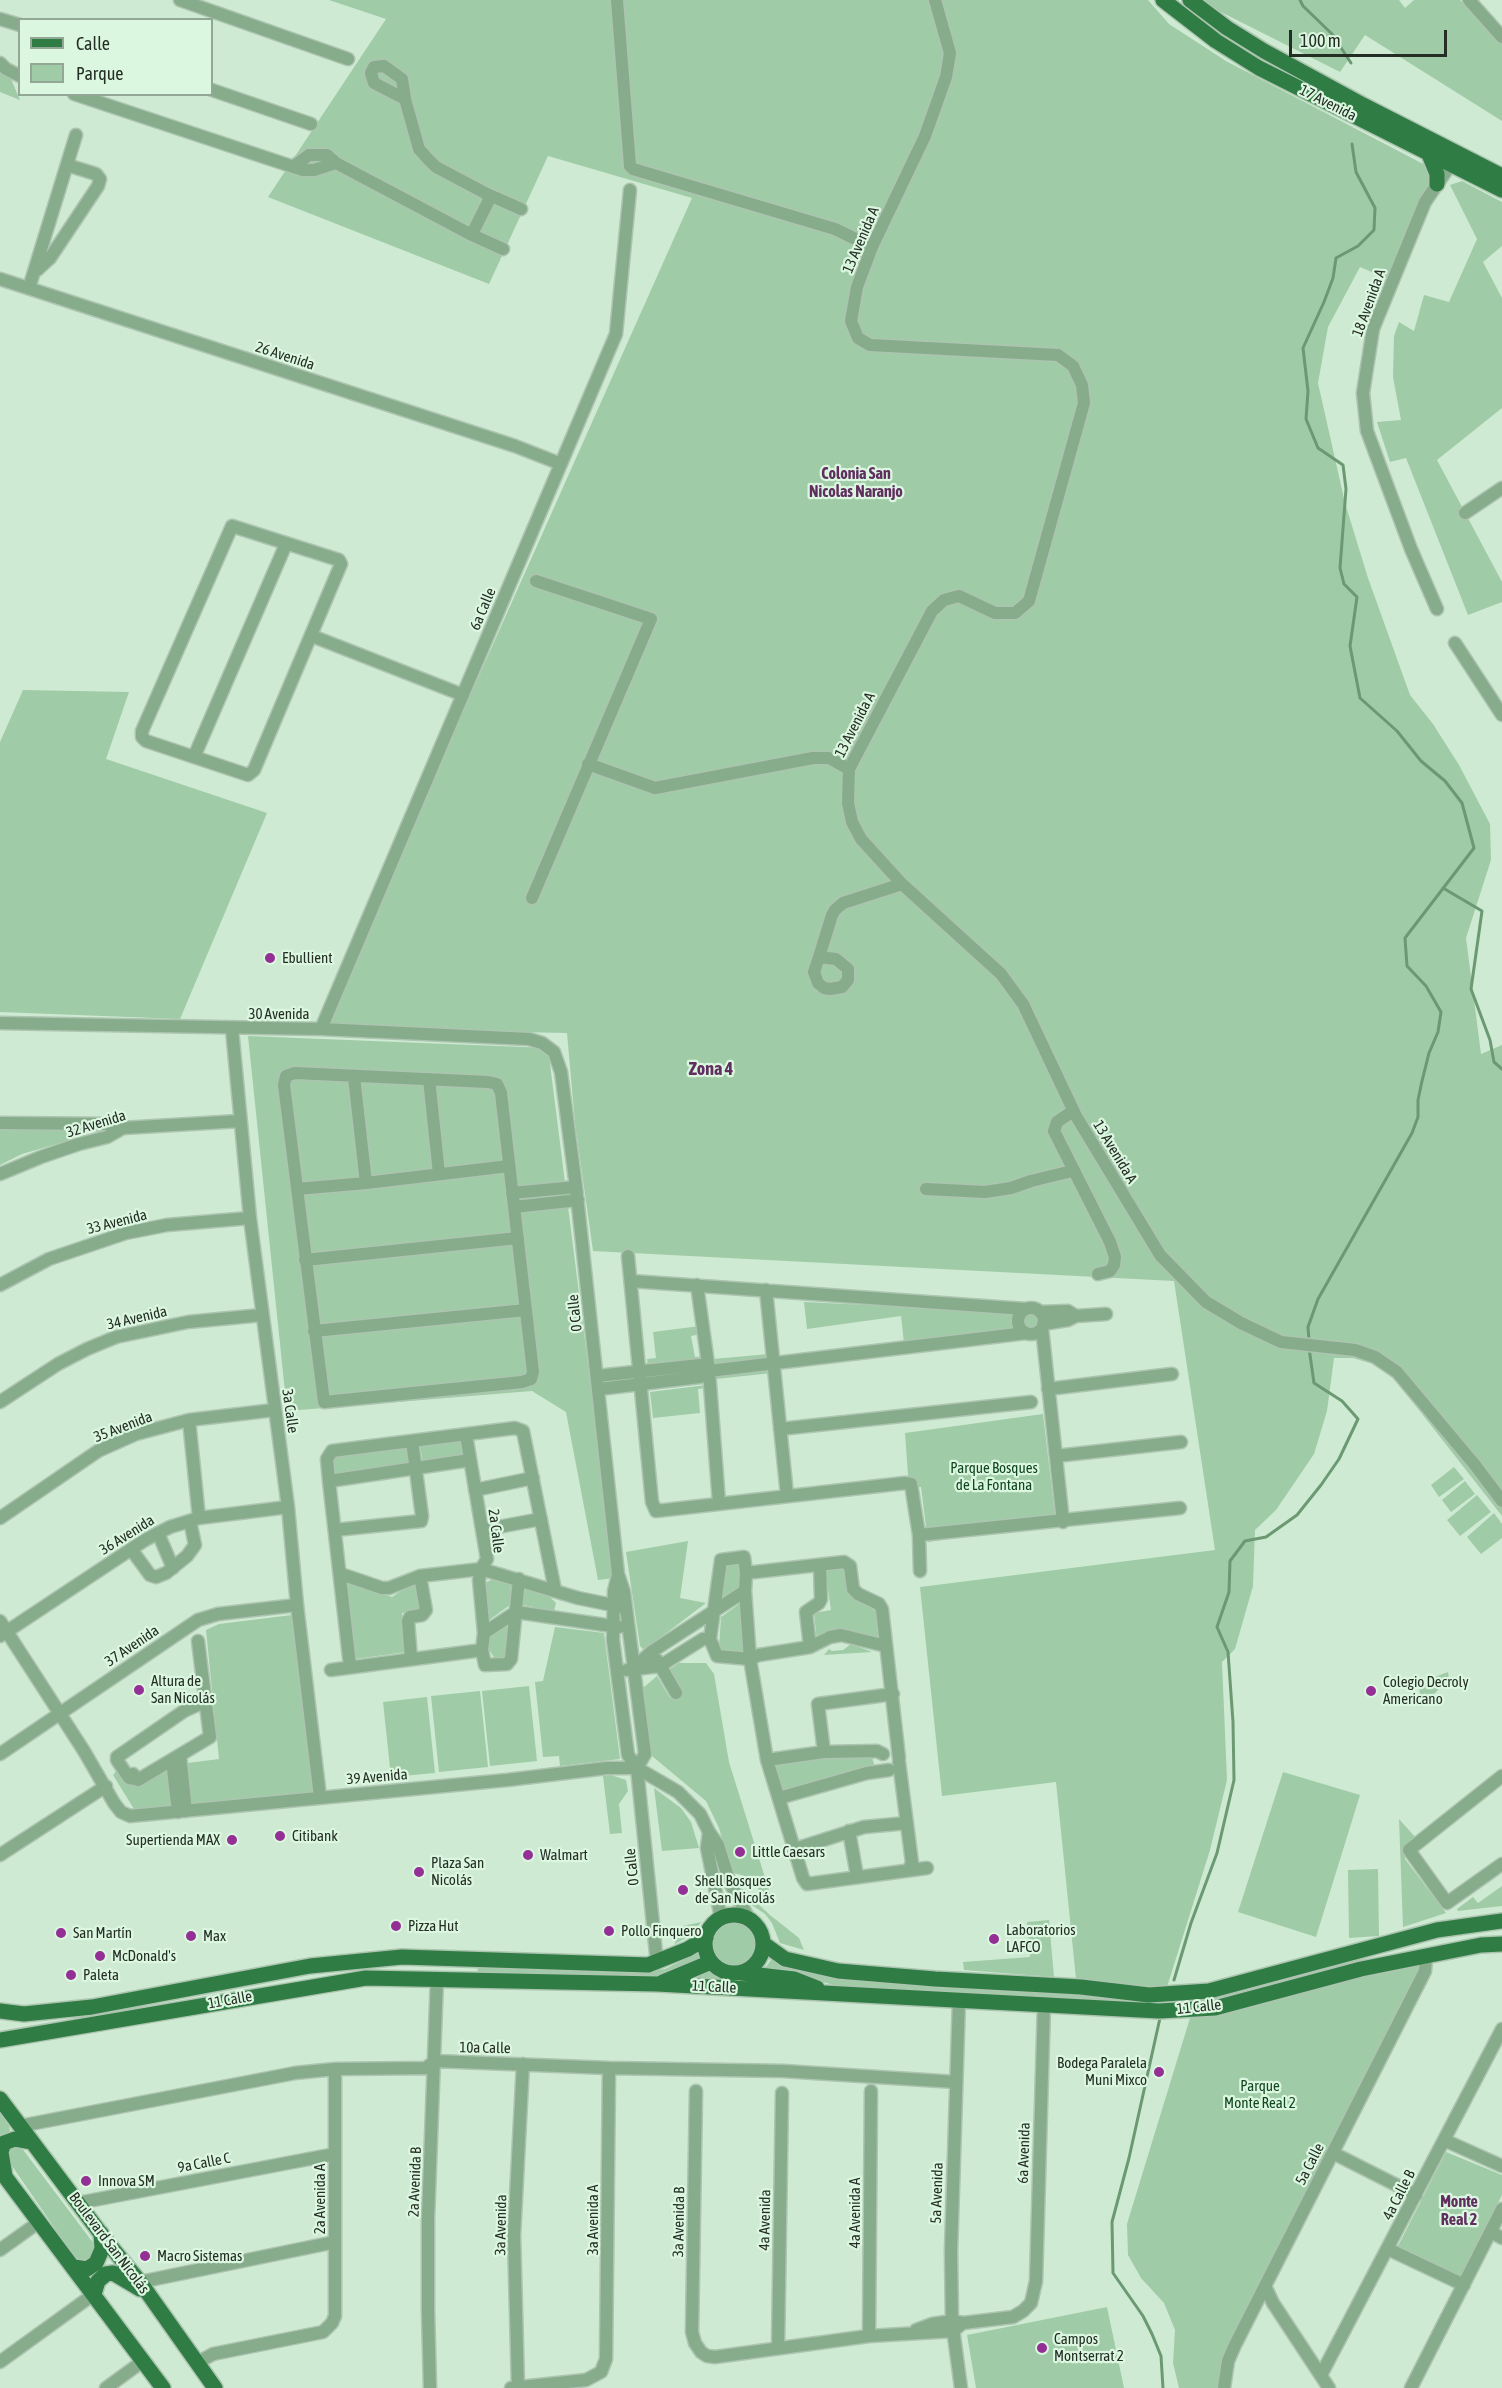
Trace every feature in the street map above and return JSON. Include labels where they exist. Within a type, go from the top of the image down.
[{"type":"main road","name":"17 Avenida","points":[[1163,0],[1216,41],[1259,68],[1428,153],[1455,158],[1502,176]]},
{"type":"main road","name":"17 Avenida","points":[[1190,0],[1227,28],[1264,51],[1455,158],[1502,190]]},
{"type":"main road","points":[[1428,153],[1437,174],[1437,184]]},
{"type":"main road","points":[[741,1973],[757,1963],[764,1944],[759,1929],[749,1919],[735,1915],[721,1918],[709,1930],[706,1938],[707,1955],[711,1962],[724,1972],[794,1979],[832,1994]]},
{"type":"main road","points":[[1426,1956],[1436,1946],[1482,1922],[1502,1916]]},
{"type":"main road","points":[[1482,1922],[1502,1921]]},
{"type":"main road","name":"11 Calle","points":[[764,1944],[785,1959],[838,1971],[1081,1987],[1149,1995],[1209,1992],[1437,1930],[1482,1922]]},
{"type":"main road","name":"11 Calle","points":[[0,2011],[24,2014],[92,2007],[309,1966],[402,1957],[648,1965],[688,1949],[706,1938]]},
{"type":"main road","name":"11 Calle","points":[[0,2040],[366,1978],[657,1984],[1159,2011],[1215,2008],[1361,1969],[1482,1945],[1502,1944]]},
{"type":"main road","points":[[657,1984],[711,1962]]},
{"type":"main road","name":"Boulevard San Nicolás","points":[[0,2099],[144,2288],[215,2388]]},
{"type":"main road","points":[[32,2142],[15,2139],[4,2143],[1,2152],[2,2173],[163,2388]]},
{"type":"main road","points":[[74,2267],[87,2269],[96,2263],[102,2248],[101,2233]]},
{"type":"main road","points":[[94,2294],[101,2277],[106,2274],[113,2274],[144,2288]]},
{"type":"street","points":[[180,0],[348,59]]},
{"type":"street","points":[[617,0],[629,163],[633,169],[835,229],[872,247]]},
{"type":"street","name":"13 Avenida A","points":[[935,0],[950,53],[946,77],[926,136],[872,247],[857,287],[851,321],[858,338],[870,345],[1058,355],[1073,366],[1082,385],[1084,403],[1029,601],[1015,613],[995,613],[959,596],[944,600],[932,611],[849,769],[848,803],[852,822],[861,839],[902,884],[1001,974],[1023,1004],[1073,1111],[1160,1255],[1206,1302],[1241,1323],[1281,1342],[1355,1350],[1375,1357],[1398,1372],[1502,1501]]},
{"type":"street","points":[[1469,0],[1502,38]]},
{"type":"street","points":[[0,19],[18,24]]},
{"type":"street","points":[[0,63],[18,75]]},
{"type":"street","points":[[213,90],[310,124]]},
{"type":"street","points":[[80,96],[294,166],[309,155],[318,153],[327,155],[336,163],[503,249]]},
{"type":"street","points":[[405,99],[419,149],[427,158],[436,166],[487,194],[521,209]]},
{"type":"street","points":[[29,288],[76,135]]},
{"type":"street","name":"18 Avenida A","points":[[1437,609],[1410,549],[1367,431],[1363,393],[1373,329],[1425,202],[1455,158]]},
{"type":"street","points":[[36,271],[50,258],[98,186],[100,179],[96,174],[67,165]]},
{"type":"street","name":"6a Calle","points":[[321,1029],[616,333],[630,190]]},
{"type":"street","points":[[470,234],[489,200],[487,194]]},
{"type":"street","name":"26 Avenida","points":[[0,279],[515,446],[561,464]]},
{"type":"street","points":[[1465,513],[1502,488]]},
{"type":"street","points":[[232,526],[339,560],[341,564],[312,636],[252,774],[248,775],[146,741],[142,736],[142,730],[219,551],[232,526]]},
{"type":"street","points":[[194,757],[286,544]]},
{"type":"street","points":[[532,898],[651,619],[536,581]]},
{"type":"street","points":[[312,636],[463,695]]},
{"type":"street","points":[[1455,643],[1502,715]]},
{"type":"street","points":[[588,764],[656,788],[813,758],[829,758],[849,769]]},
{"type":"street","points":[[819,957],[832,915],[838,906],[902,884]]},
{"type":"street","name":"30 Avenida","points":[[0,1023],[321,1029],[529,1039],[542,1042],[554,1052]]},
{"type":"street","name":"3a Calle","points":[[232,1029],[250,1218],[288,1507],[297,1605],[320,1797]]},
{"type":"street","name":"0 Calle","points":[[554,1052],[561,1072],[577,1193],[618,1574],[624,1592],[612,1627],[616,1672],[628,1755],[637,1768],[657,1963]]},
{"type":"street","points":[[296,1073],[354,1077],[497,1084],[501,1093],[518,1238],[533,1371],[531,1379],[522,1382],[324,1402],[284,1085],[286,1076],[296,1073]]},
{"type":"street","points":[[354,1077],[366,1183]]},
{"type":"street","points":[[429,1079],[440,1174]]},
{"type":"street","points":[[1073,1111],[1057,1122],[1054,1131],[1072,1171],[1110,1242],[1115,1257],[1114,1265],[1110,1270],[1098,1274]]},
{"type":"street","name":"32 Avenida","points":[[0,1174],[40,1157],[107,1137],[123,1128],[240,1121]]},
{"type":"street","points":[[0,1123],[106,1124],[123,1128]]},
{"type":"street","points":[[78,1124],[79,1144]]},
{"type":"street","points":[[297,1189],[509,1166]]},
{"type":"street","points":[[926,1189],[985,1192],[1011,1188],[1072,1171]]},
{"type":"street","points":[[512,1193],[537,1191],[577,1193]]},
{"type":"street","points":[[537,1191],[538,1204]]},
{"type":"street","points":[[514,1207],[538,1204],[577,1193]]},
{"type":"street","name":"33 Avenida","points":[[0,1285],[49,1259],[126,1233],[167,1226],[250,1218]]},
{"type":"street","points":[[305,1260],[518,1238]]},
{"type":"street","points":[[628,1256],[652,1503],[656,1511],[787,1495],[911,1484],[919,1535],[920,1571]]},
{"type":"street","points":[[631,1281],[1033,1308],[1042,1321],[1063,1522]]},
{"type":"street","points":[[698,1285],[709,1371],[719,1503]]},
{"type":"street","points":[[766,1290],[787,1495]]},
{"type":"street","points":[[1025,1309],[1019,1315],[1018,1323],[1026,1333]]},
{"type":"street","points":[[314,1331],[526,1310]]},
{"type":"street","points":[[1042,1321],[1106,1314]]},
{"type":"street","name":"34 Avenida","points":[[0,1402],[58,1364],[116,1337],[188,1322],[262,1315]]},
{"type":"street","points":[[598,1382],[640,1377],[700,1365],[709,1371],[1035,1333],[1042,1321]]},
{"type":"street","points":[[1048,1389],[1172,1374]]},
{"type":"street","points":[[780,1429],[1031,1402]]},
{"type":"street","name":"35 Avenida","points":[[0,1518],[98,1451],[136,1434],[189,1420],[274,1410]]},
{"type":"street","points":[[131,1549],[150,1575],[156,1576],[173,1568],[195,1545],[189,1420]]},
{"type":"street","points":[[350,1666],[329,1481],[328,1454],[332,1451],[515,1428],[522,1431],[555,1590]]},
{"type":"street","name":"2a Calle","points":[[466,1435],[487,1559],[481,1569],[479,1580],[484,1633],[482,1650],[485,1665],[510,1662],[516,1612]]},
{"type":"street","points":[[335,1530],[421,1521],[417,1469],[412,1442]]},
{"type":"street","points":[[1056,1456],[1181,1442]]},
{"type":"street","points":[[329,1481],[471,1460]]},
{"type":"street","points":[[475,1490],[533,1478]]},
{"type":"street","name":"36 Avenida","points":[[2,1630],[158,1533],[194,1520],[288,1507]]},
{"type":"street","points":[[919,1535],[1063,1522],[1180,1508]]},
{"type":"street","points":[[482,1530],[541,1519]]},
{"type":"street","points":[[158,1533],[173,1568]]},
{"type":"street","points":[[886,1646],[842,1635],[830,1637],[810,1647],[759,1654],[750,1659],[717,1656],[710,1640],[721,1560],[744,1557],[747,1573],[745,1591],[750,1659],[767,1760],[803,1878],[807,1884],[927,1868]]},
{"type":"street","points":[[747,1573],[844,1562],[849,1566],[853,1589],[858,1594],[879,1604],[882,1609],[898,1738],[892,1761],[867,1773],[779,1798]]},
{"type":"street","points":[[810,1647],[806,1612],[821,1599],[820,1565]]},
{"type":"street","points":[[340,1574],[382,1588],[390,1588],[420,1575],[481,1569],[593,1601],[620,1606]]},
{"type":"street","points":[[411,1659],[408,1621],[410,1617],[422,1615],[426,1610],[420,1575]]},
{"type":"street","points":[[516,1612],[519,1579]]},
{"type":"street","points":[[633,1669],[651,1652],[745,1591]]},
{"type":"street","points":[[589,1624],[593,1601]]},
{"type":"street","name":"37 Avenida","points":[[0,1754],[198,1620],[218,1614],[297,1605]]},
{"type":"street","name":"0 Calle","points":[[620,1606],[628,1628],[645,1754],[637,1768]]},
{"type":"street","points":[[484,1633],[516,1612],[628,1628]]},
{"type":"street","points":[[0,1855],[106,1786],[60,1713],[2,1630]]},
{"type":"street","points":[[672,1639],[682,1652]]},
{"type":"street","points":[[616,1672],[660,1666],[704,1639],[710,1640]]},
{"type":"street","points":[[198,1641],[206,1701],[210,1737],[176,1757],[129,1778],[117,1760],[117,1756],[184,1711],[206,1701]]},
{"type":"street","points":[[331,1670],[482,1650]]},
{"type":"street","points":[[651,1652],[676,1693]]},
{"type":"street","points":[[824,1752],[818,1704],[893,1694]]},
{"type":"street","points":[[767,1760],[824,1752],[877,1751],[892,1761],[902,1783],[912,1863],[909,1869]]},
{"type":"street","points":[[176,1757],[182,1811]]},
{"type":"street","name":"39 Avenida","points":[[106,1786],[121,1812],[130,1816],[507,1780],[607,1768],[637,1768]]},
{"type":"street","points":[[637,1768],[678,1792],[700,1814],[718,1845],[730,1883],[749,1919]]},
{"type":"street","points":[[1502,1776],[1409,1850],[1448,1903],[1502,1864]]},
{"type":"street","points":[[795,1849],[864,1827],[907,1823]]},
{"type":"street","points":[[849,1831],[857,1876]]},
{"type":"street","points":[[709,1832],[707,1848],[721,1918]]},
{"type":"street","name":"5a Calle","points":[[1224,2388],[1228,2361],[1425,1971],[1426,1956]]},
{"type":"street","name":"2a Avenida B","points":[[430,2388],[428,2218],[437,1978]]},
{"type":"street","name":"5a Avenida","points":[[959,1999],[951,2251],[961,2388]]},
{"type":"street","name":"6a Avenida","points":[[956,2325],[1012,2317],[1031,2303],[1036,2281],[1044,2004]]},
{"type":"street","name":"4a Calle B","points":[[1321,2375],[1502,2029]]},
{"type":"street","name":"10a Calle","points":[[20,2126],[295,2073],[334,2069],[421,2068],[431,2066],[435,2061],[609,2068],[783,2071],[956,2082]]},
{"type":"street","name":"3a Avenida","points":[[515,2387],[514,2235],[523,2064]]},
{"type":"street","name":"3a Avenida A","points":[[515,2387],[579,2381],[601,2372],[606,2359],[609,2068]]},
{"type":"street","name":"2a Avenida A","points":[[197,2363],[213,2354],[318,2333],[328,2329],[335,2316],[334,2069]]},
{"type":"street","name":"3a Avenida B","points":[[696,2091],[692,2332],[695,2343],[700,2352],[716,2357],[778,2348]]},
{"type":"street","name":"4a Avenida A","points":[[869,2336],[871,2091]]},
{"type":"street","name":"4a Avenida","points":[[778,2348],[782,2092]]},
{"type":"street","points":[[1444,2140],[1502,2166]]},
{"type":"street","points":[[1333,2153],[1416,2195]]},
{"type":"street","name":"9a Calle C","points":[[78,2203],[335,2154]]},
{"type":"street","points":[[1411,2388],[1464,2285],[1496,2235],[1502,2209]]},
{"type":"street","points":[[0,2250],[39,2222]]},
{"type":"street","points":[[144,2288],[335,2242]]},
{"type":"street","points":[[1388,2248],[1464,2285]]},
{"type":"street","points":[[1265,2286],[1329,2388]]},
{"type":"street","points":[[0,2362],[94,2294]]},
{"type":"street","points":[[778,2348],[913,2331],[933,2333],[956,2325]]},
{"type":"street","points":[[106,2388],[143,2361]]},
{"type":"green space","points":[[329,0],[1148,0],[1169,24],[1226,61],[1429,167],[1430,178],[1427,188],[1388,279],[1360,267],[1328,327],[1318,383],[1345,503],[1368,578],[1410,695],[1433,724],[1459,765],[1490,824],[1491,860],[1466,938],[1481,1054],[1502,1045],[1502,1516],[1394,1378],[1373,1364],[1353,1358],[1334,1358],[1327,1411],[1314,1454],[1276,1510],[1255,1530],[1253,1586],[1235,1649],[1222,1662],[1227,1780],[1210,1850],[1167,1987],[1142,1989],[1076,1979],[1056,1782],[942,1796],[920,1587],[1215,1550],[1174,1281],[593,1251],[575,1123],[567,1033],[322,1028],[692,198],[548,156],[489,284],[268,197],[386,19]]},
{"type":"green space","points":[[1203,0],[1399,0],[1405,8],[1414,0],[1460,0],[1502,44],[1502,121],[1365,35],[1340,72],[1209,6]]},
{"type":"green space","points":[[0,64],[8,72],[20,100],[0,92]]},
{"type":"green space","points":[[1462,181],[1502,202],[1502,246],[1483,262],[1502,298],[1502,408],[1437,460],[1502,582],[1502,602],[1468,615],[1406,458],[1390,462],[1377,422],[1401,420],[1393,377],[1394,336],[1399,322],[1414,331],[1424,295],[1449,302],[1477,239],[1450,185]]},
{"type":"green space","points":[[23,690],[129,692],[106,759],[267,813],[180,1019],[0,1012],[0,742]]},
{"type":"green space","points":[[248,1036],[548,1048],[615,1578],[598,1580],[566,1412],[532,1391],[287,1411]]},
{"type":"green space","points":[[0,1130],[67,1130],[73,1133],[74,1139],[22,1154],[0,1165]]},
{"type":"green space","points":[[804,1302],[1017,1312],[1015,1320],[1018,1329],[904,1343],[901,1316],[807,1329]]},
{"type":"green space","points":[[1031,1313],[1037,1315],[1039,1321],[1037,1327],[1031,1329],[1025,1327],[1023,1321],[1025,1315]]},
{"type":"green space","points":[[700,1326],[701,1334],[691,1336],[695,1357],[704,1356],[705,1361],[648,1366],[647,1359],[656,1358],[653,1332]]},
{"type":"green space","points":[[769,1354],[771,1360],[714,1366],[713,1359]]},
{"type":"green space","points":[[772,1369],[772,1373],[716,1379],[716,1374]]},
{"type":"green space","points":[[706,1385],[706,1388],[698,1389],[700,1413],[653,1418],[650,1392]]},
{"type":"green space","name":"Parque Bosques de La Fontana","points":[[1043,1414],[1056,1524],[928,1542],[921,1487],[909,1488],[905,1433]]},
{"type":"green space","points":[[464,1441],[467,1457],[423,1463],[420,1445]]},
{"type":"green space","points":[[410,1445],[413,1465],[334,1475],[331,1453]]},
{"type":"green space","points":[[1454,1467],[1464,1479],[1439,1497],[1431,1485]]},
{"type":"green space","points":[[1465,1481],[1475,1494],[1451,1512],[1442,1500]]},
{"type":"green space","points":[[1477,1495],[1491,1512],[1460,1536],[1447,1520]]},
{"type":"green space","points":[[1494,1513],[1502,1524],[1502,1538],[1481,1554],[1467,1537]]},
{"type":"green space","points":[[688,1541],[680,1598],[706,1603],[644,1650],[640,1646],[626,1552]]},
{"type":"green space","points":[[739,1561],[741,1589],[722,1602],[728,1562]]},
{"type":"green space","points":[[848,1567],[851,1594],[881,1615],[885,1642],[849,1630],[832,1630],[817,1641],[814,1613],[831,1610],[825,1569]]},
{"type":"green space","points":[[495,1578],[511,1586],[510,1605],[489,1620],[485,1585]]},
{"type":"green space","points":[[416,1581],[420,1610],[402,1613],[406,1652],[355,1659],[347,1583],[392,1597]]},
{"type":"green space","points":[[526,1587],[543,1590],[556,1603],[554,1611],[523,1605]]},
{"type":"green space","points":[[742,1602],[747,1653],[726,1654],[719,1647],[721,1617]]},
{"type":"green space","points":[[292,1615],[313,1792],[192,1805],[188,1763],[219,1759],[206,1630],[219,1624]]},
{"type":"green space","points":[[508,1621],[511,1625],[507,1658],[497,1662],[488,1648],[490,1635]]},
{"type":"green space","points":[[555,1627],[604,1633],[620,1759],[560,1766],[559,1756],[543,1757],[535,1682],[543,1681]]},
{"type":"green space","points":[[851,1644],[872,1652],[824,1655],[829,1649],[843,1650]]},
{"type":"green space","points":[[679,1663],[706,1663],[714,1674],[729,1762],[772,1900],[761,1893],[751,1878],[731,1872],[719,1828],[706,1801],[652,1756],[643,1688],[657,1676],[670,1698],[682,1697],[670,1669]]},
{"type":"green space","points":[[1448,1672],[1449,1679],[1421,1707],[1419,1683]]},
{"type":"green space","points":[[529,1686],[537,1761],[490,1766],[482,1691]]},
{"type":"green space","points":[[480,1691],[488,1767],[439,1772],[431,1696]]},
{"type":"green space","points":[[427,1697],[435,1773],[391,1777],[383,1702]]},
{"type":"green space","points":[[825,1757],[872,1757],[874,1764],[782,1793],[774,1764]]},
{"type":"green space","points":[[118,1769],[125,1779],[165,1769],[170,1771],[174,1805],[134,1809],[113,1775]]},
{"type":"green space","points":[[1283,1772],[1360,1795],[1316,1937],[1238,1912]]},
{"type":"green space","points":[[611,1775],[626,1780],[628,1791],[619,1804],[622,1833],[610,1834],[603,1776]]},
{"type":"green space","points":[[654,1788],[681,1808],[691,1822],[699,1848],[662,1851]]},
{"type":"green space","points":[[1399,1819],[1416,1838],[1406,1848],[1405,1859],[1446,1913],[1403,1927]]},
{"type":"green space","points":[[1378,1869],[1379,1936],[1349,1938],[1348,1870]]},
{"type":"green space","points":[[1502,1886],[1502,1906],[1458,1911],[1457,1909],[1473,1897],[1478,1903]]},
{"type":"green space","points":[[742,1889],[799,1938],[804,1950],[780,1943],[772,1923],[765,1914],[743,1899],[739,1890]]},
{"type":"green space","points":[[734,1920],[751,1927],[758,1944],[751,1961],[734,1968],[717,1961],[710,1944],[717,1927]]},
{"type":"green space","points":[[1049,1920],[1054,1977],[964,1970],[963,1962],[1030,1957],[1027,1922]]},
{"type":"green space","points":[[701,1922],[693,1934],[675,1944],[674,1935],[683,1926]]},
{"type":"green space","points":[[700,1952],[702,1958],[667,1977],[477,1973],[479,1963],[648,1971],[665,1969]]},
{"type":"green space","points":[[771,1960],[839,1978],[1055,1992],[1137,2003],[837,1986],[795,1974],[763,1971]]},
{"type":"green space","name":"Parque Monte Real 2","points":[[1428,1962],[1226,2360],[1223,2388],[1179,2388],[1173,2363],[1175,2330],[1164,2303],[1141,2278],[1128,2255],[1127,2224],[1190,2018],[1216,2013],[1361,1972]]},
{"type":"green space","points":[[704,1970],[711,1971],[734,1982],[686,1981]]},
{"type":"green space","points":[[0,2113],[10,2131],[0,2139]]},
{"type":"green space","points":[[17,2145],[21,2147],[97,2248],[90,2259],[80,2260],[74,2256],[10,2163],[7,2153],[10,2147]]},
{"type":"green space","points":[[1446,2152],[1502,2175],[1502,2195],[1461,2277],[1398,2246]]},
{"type":"green space","name":"Campos Montserrat 2","points":[[1107,2307],[1124,2388],[976,2388],[967,2335]]},
{"type":"waterway","points":[[1300,0],[1303,6],[1332,34],[1351,63]]},
{"type":"waterway","points":[[1309,1341],[1308,1327],[1318,1299],[1412,1133],[1418,1117],[1418,1100],[1422,1081],[1429,1053],[1438,1032],[1441,1012],[1426,986],[1407,966],[1405,938],[1474,848],[1462,803],[1445,781],[1421,761],[1397,731],[1360,698],[1350,646],[1357,597],[1344,584],[1340,568],[1346,489],[1343,465],[1318,448],[1306,419],[1308,391],[1303,348],[1333,278],[1336,258],[1358,246],[1374,230],[1375,208],[1356,172],[1352,144]]},
{"type":"waterway","points":[[1443,888],[1482,911],[1471,989],[1490,1040],[1494,1062],[1502,1069]]},
{"type":"waterway","points":[[1174,1980],[1191,1923],[1217,1853],[1234,1780],[1228,1652],[1217,1627],[1229,1592],[1230,1561],[1245,1541],[1266,1537],[1297,1515],[1339,1459],[1358,1419],[1342,1401],[1314,1383],[1309,1348]]},
{"type":"waterway","points":[[1160,2018],[1129,2158],[1112,2222],[1113,2273],[1143,2316],[1152,2334],[1161,2356],[1163,2388]]},
{"type":"place","name":"Ebullient","points":[[270,958]]},
{"type":"place","name":"Altura de San Nicolás","points":[[139,1690]]},
{"type":"place","name":"Colegio Decroly Americano","points":[[1371,1691]]},
{"type":"place","name":"Citibank","points":[[280,1836]]},
{"type":"place","name":"Supertienda MAX","points":[[232,1840]]},
{"type":"place","name":"Little Caesars","points":[[740,1852]]},
{"type":"place","name":"Walmart","points":[[528,1855]]},
{"type":"place","name":"Plaza San Nicolás","points":[[419,1872]]},
{"type":"place","name":"Shell Bosques de San Nicolás","points":[[683,1890]]},
{"type":"place","name":"Pizza Hut","points":[[396,1926]]},
{"type":"place","name":"Pollo Finquero","points":[[609,1931]]},
{"type":"place","name":"San Martín","points":[[61,1933]]},
{"type":"place","name":"Max","points":[[191,1936]]},
{"type":"place","name":"Laboratorios LAFCO","points":[[994,1939]]},
{"type":"place","name":"McDonald's","points":[[100,1956]]},
{"type":"place","name":"Paleta","points":[[71,1975]]},
{"type":"place","name":"Bodega Paralela Muni Mixco","points":[[1159,2072]]},
{"type":"place","name":"Innova SM","points":[[86,2181]]},
{"type":"place","name":"Macro Sistemas","points":[[145,2256]]},
{"type":"place","name":"Campos Montserrat 2","points":[[1042,2348]]},
{"type":"district","name":"Colonia San Nicolas Naranjo","points":[[856,483]]},
{"type":"district","name":"Zona 4","points":[[711,1069]]},
{"type":"district","name":"Monte Real 2","points":[[1459,2211]]}]
